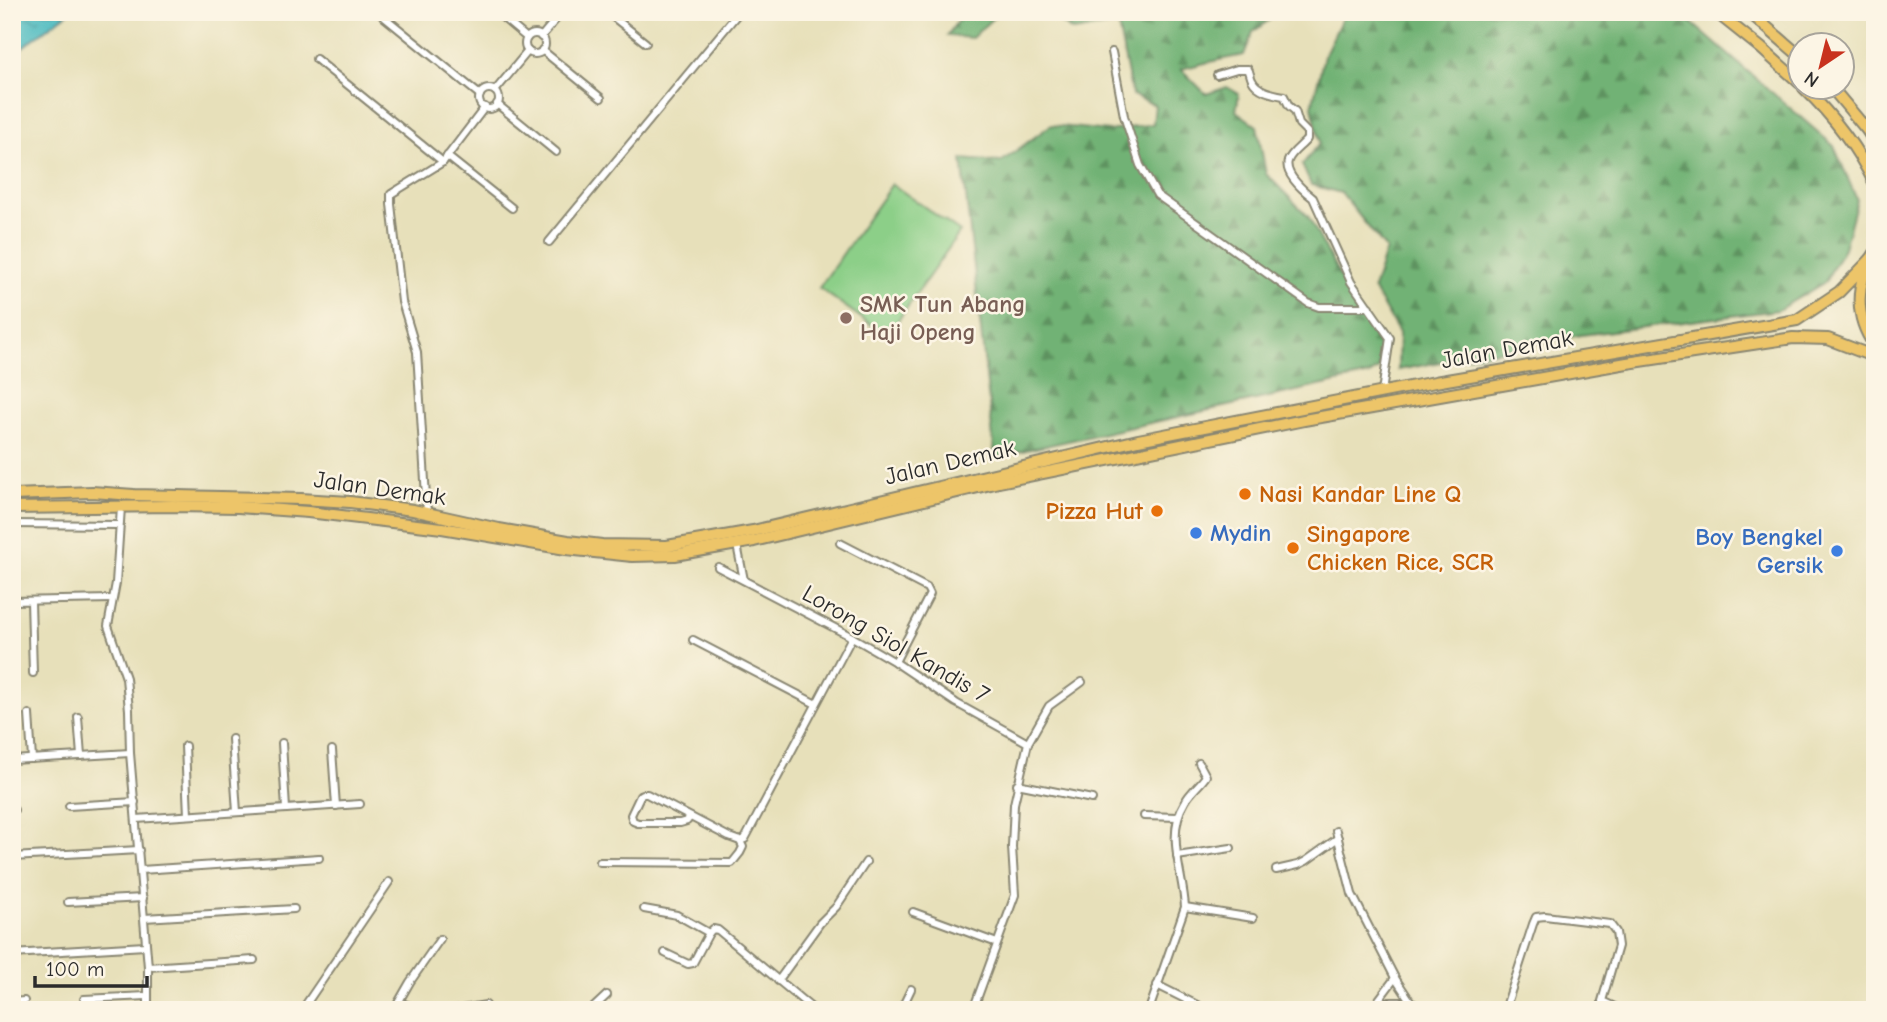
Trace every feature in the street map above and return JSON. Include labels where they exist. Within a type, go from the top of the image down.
[{"type":"highway","points":[[1716,12],[1786,70]]},
{"type":"highway","points":[[1748,12],[1786,44]]},
{"type":"highway","points":[[1816,102],[1844,134],[1875,184]]},
{"type":"highway","points":[[1844,102],[1875,142]]},
{"type":"highway","points":[[1873,254],[1861,284],[1859,304],[1865,330],[1875,346]]},
{"type":"highway","name":"Jalan Demak","points":[[12,495],[92,492],[350,502],[427,513],[568,541],[602,545],[667,546],[753,531],[1138,440],[1382,392],[1797,320],[1839,292],[1873,254]]},
{"type":"highway","name":"Jalan Demak","points":[[12,508],[238,507],[335,514],[442,528],[566,550],[632,556],[675,555],[737,545],[1057,470],[1304,420],[1627,363],[1793,338],[1828,339],[1875,357]]},
{"type":"street","points":[[378,12],[480,95]]},
{"type":"street","points":[[496,12],[527,38]]},
{"type":"street","points":[[541,37],[562,12]]},
{"type":"street","points":[[607,12],[646,43]]},
{"type":"street","points":[[549,242],[739,12]]},
{"type":"street","points":[[536,34],[541,37],[544,43],[542,50],[535,54],[528,51],[525,43],[527,38],[536,34]]},
{"type":"street","points":[[542,50],[601,98]]},
{"type":"street","points":[[495,91],[528,51]]},
{"type":"street","points":[[1112,52],[1124,116],[1140,165],[1157,195],[1308,303],[1319,307],[1369,307]]},
{"type":"street","points":[[316,59],[512,208]]},
{"type":"street","points":[[1217,75],[1248,69],[1258,88],[1284,96],[1308,135],[1290,157],[1288,169],[1304,191],[1313,198],[1351,282],[1390,338],[1382,392]]},
{"type":"street","points":[[488,89],[495,91],[499,98],[493,108],[485,107],[480,101],[480,95],[488,89]]},
{"type":"street","points":[[497,104],[556,152]]},
{"type":"street","points":[[427,513],[416,352],[402,302],[391,194],[445,159],[485,107]]},
{"type":"street","points":[[121,507],[116,583],[108,626],[126,678],[130,710],[130,753],[148,967],[148,1010]]},
{"type":"street","points":[[12,524],[118,524]]},
{"type":"street","points":[[840,543],[927,588],[930,594],[895,662]]},
{"type":"street","points":[[737,545],[744,580]]},
{"type":"street","name":"Lorong Siol Kandis 7","points":[[718,567],[852,637],[956,703],[1028,743]]},
{"type":"street","points":[[12,601],[112,599]]},
{"type":"street","points":[[31,601],[33,673]]},
{"type":"street","points":[[740,841],[745,839],[852,637]]},
{"type":"street","points":[[692,640],[816,704]]},
{"type":"street","points":[[973,1010],[1015,895],[1012,847],[1014,804],[1028,743],[1049,706],[1082,682]]},
{"type":"street","points":[[29,714],[32,759]]},
{"type":"street","points":[[78,717],[81,756]]},
{"type":"street","points":[[232,739],[237,812]]},
{"type":"street","points":[[282,743],[286,809]]},
{"type":"street","points":[[185,746],[188,815]]},
{"type":"street","points":[[332,750],[336,806]]},
{"type":"street","points":[[12,760],[130,753]]},
{"type":"street","points":[[1149,1010],[1185,907],[1175,844],[1178,817],[1185,801],[1206,776],[1199,763]]},
{"type":"street","points":[[1017,784],[1092,799]]},
{"type":"street","points":[[600,862],[732,863],[743,847],[740,841],[647,794],[639,796],[631,815],[633,821],[638,823],[680,823],[690,817]]},
{"type":"street","points":[[69,806],[135,802]]},
{"type":"street","points":[[136,819],[360,804]]},
{"type":"street","points":[[1144,816],[1178,817]]},
{"type":"street","points":[[1276,870],[1306,861],[1337,834],[1352,894],[1395,978],[1411,1002],[1422,1010]]},
{"type":"street","points":[[1177,856],[1231,848]]},
{"type":"street","points":[[12,857],[139,850]]},
{"type":"street","points":[[141,870],[319,859]]},
{"type":"street","points":[[778,981],[820,923],[836,907],[866,862]]},
{"type":"street","points":[[302,1010],[389,882]]},
{"type":"street","points":[[68,902],[143,898]]},
{"type":"street","points":[[1185,907],[1253,918]]},
{"type":"street","points":[[144,918],[294,909]]},
{"type":"street","points":[[644,909],[677,915],[709,933]]},
{"type":"street","points":[[913,912],[997,943]]},
{"type":"street","points":[[1505,1010],[1536,917],[1545,916],[1610,924],[1616,932],[1618,946],[1602,1001],[1621,1010]]},
{"type":"street","points":[[665,953],[688,964],[693,963],[709,933],[713,929],[718,930],[814,1010]]},
{"type":"street","points":[[394,1010],[440,939]]},
{"type":"street","points":[[12,954],[145,946]]},
{"type":"street","points":[[148,967],[254,960]]},
{"type":"street","points":[[1367,1010],[1377,1002],[1395,978]]},
{"type":"street","points":[[1157,985],[1208,1010]]},
{"type":"street","points":[[901,1010],[911,989]]},
{"type":"street","points":[[591,1010],[607,995]]},
{"type":"street","points":[[84,999],[147,996]]},
{"type":"street","points":[[12,1002],[24,1002]]},
{"type":"street","points":[[399,1002],[419,1010]]},
{"type":"street","points":[[1377,1002],[1411,1002]]},
{"type":"street","points":[[456,1010],[485,1005]]},
{"type":"street","points":[[522,1010],[538,1010]]},
{"type":"green space","points":[[964,12],[999,12],[972,38],[947,36]]},
{"type":"green space","points":[[1045,12],[1273,12],[1273,17],[1253,32],[1244,55],[1181,69],[1206,94],[1227,87],[1239,94],[1236,111],[1257,126],[1266,174],[1308,216],[1361,316],[1381,345],[1379,369],[1369,375],[995,457],[962,159],[1001,162],[1051,125],[1109,131],[1153,124],[1155,105],[1132,95],[1118,25],[1072,31]]},
{"type":"green space","points":[[1345,12],[1679,12],[1834,146],[1857,200],[1844,248],[1825,282],[1778,310],[1581,335],[1398,370],[1399,333],[1373,289],[1386,249],[1341,193],[1311,185],[1302,165],[1320,143],[1312,106],[1324,56]]},
{"type":"green space","points":[[892,184],[960,232],[887,336],[819,288]]},
{"type":"green space","points":[[1875,265],[1875,329],[1867,297]]},
{"type":"water","points":[[12,12],[69,12],[12,55]]},
{"type":"place","name":"SMK Tun Abang Haji Openg","points":[[846,318]]},
{"type":"place","name":"Nasi Kandar Line Q","points":[[1245,494]]},
{"type":"place","name":"Pizza Hut","points":[[1157,511]]},
{"type":"place","name":"Mydin","points":[[1196,533]]},
{"type":"place","name":"Singapore Chicken Rice, SCR","points":[[1293,548]]},
{"type":"place","name":"Boy Bengkel Gersik","points":[[1837,551]]}]
